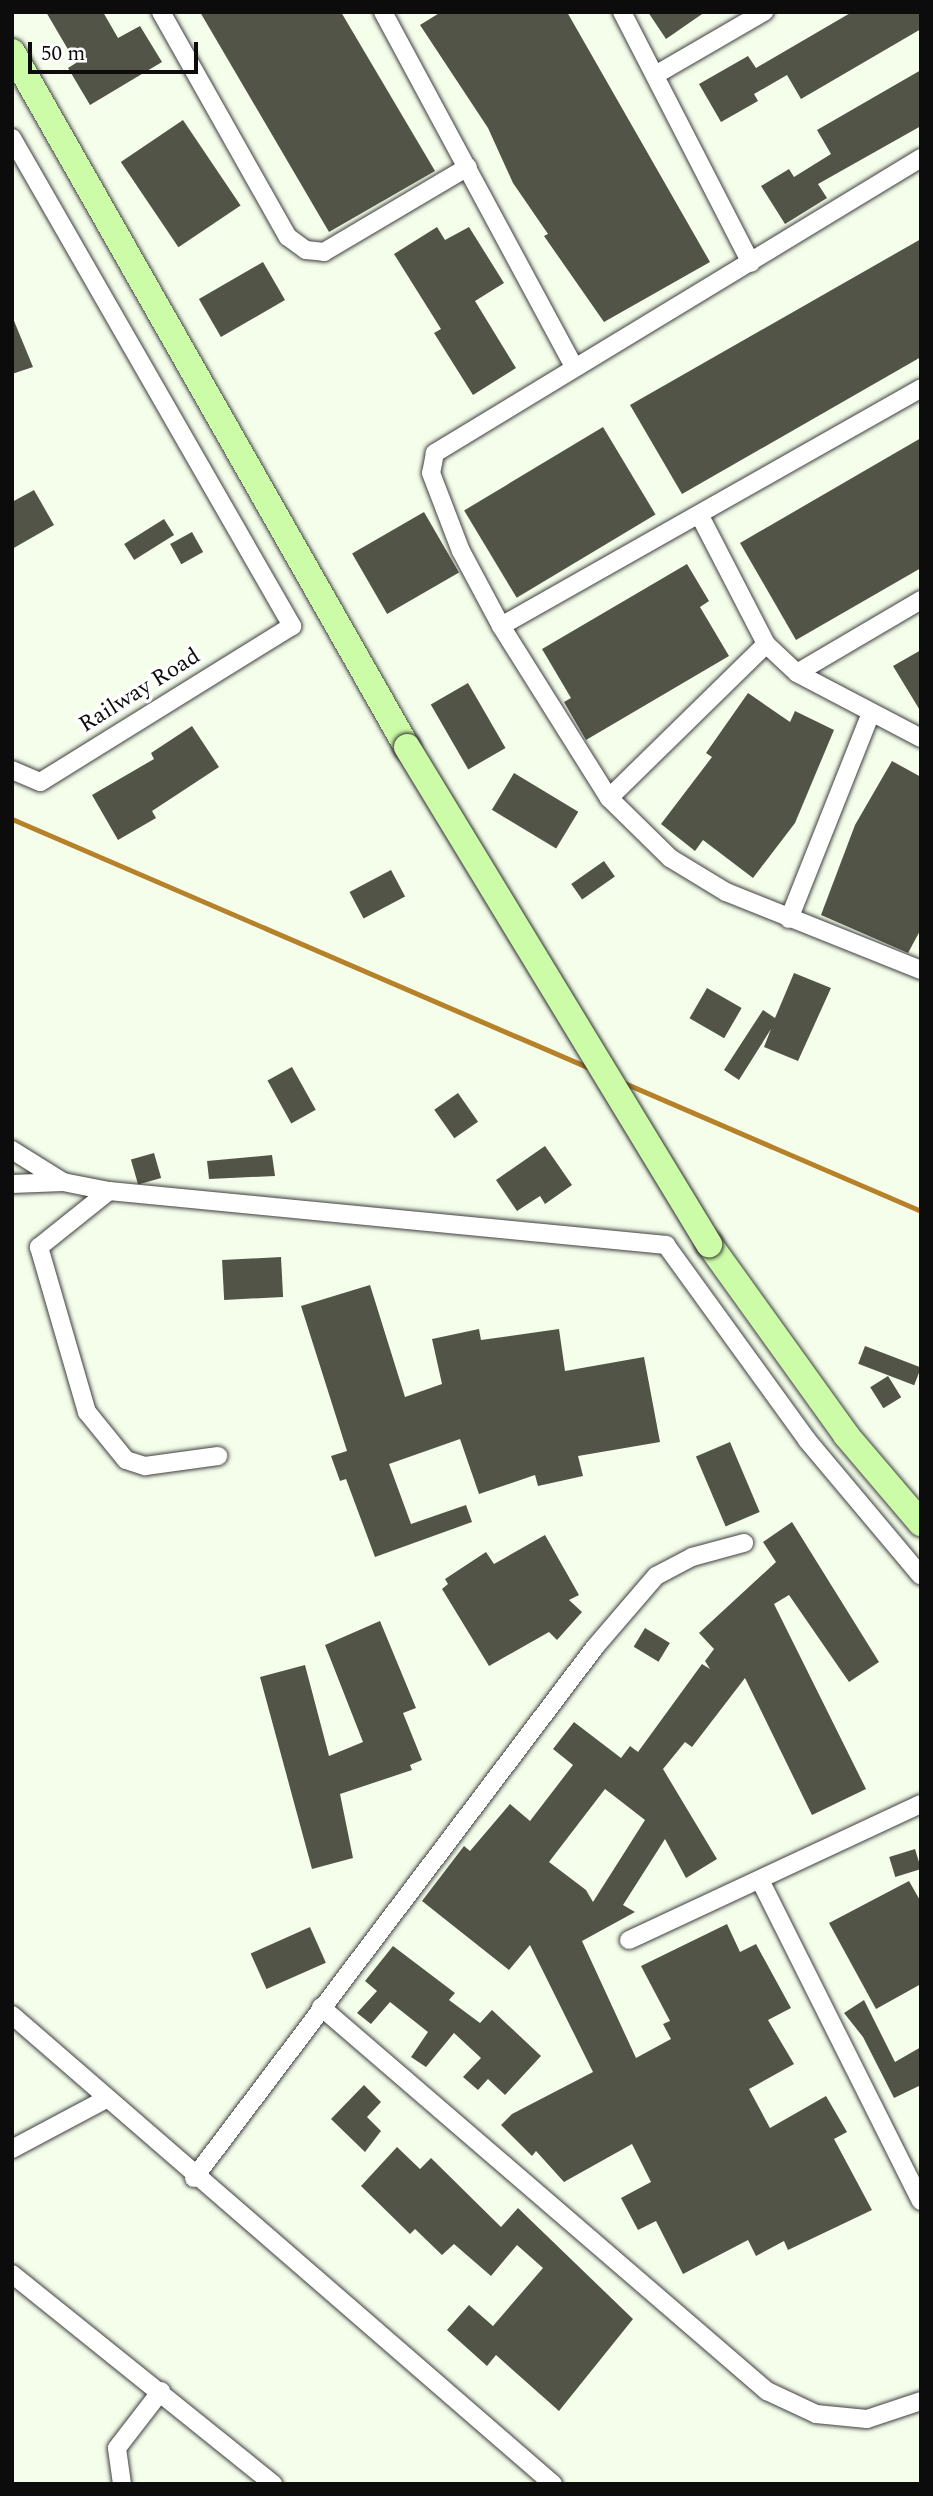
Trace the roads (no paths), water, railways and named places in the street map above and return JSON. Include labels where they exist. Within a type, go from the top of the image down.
[{"type":"main road","points":[[12,52],[407,747],[709,1244],[846,1435],[921,1523]]},
{"type":"street","points":[[161,12],[288,237],[306,250],[324,252],[468,167]]},
{"type":"street","points":[[383,12],[574,368]]},
{"type":"street","points":[[622,12],[657,74],[751,263]]},
{"type":"street","points":[[657,74],[764,12]]},
{"type":"street","name":"Railway Road","points":[[12,138],[292,626],[40,782],[12,770]]},
{"type":"street","points":[[921,158],[435,453],[431,472],[437,498],[500,626],[609,798],[670,858],[726,892],[921,970]]},
{"type":"street","points":[[500,626],[700,516],[921,388]]},
{"type":"street","points":[[700,516],[766,644],[797,673],[870,715],[921,738]]},
{"type":"street","points":[[797,673],[921,600]]},
{"type":"street","points":[[609,798],[766,644]]},
{"type":"street","points":[[789,919],[870,715]]},
{"type":"street","points":[[12,1150],[63,1182]]},
{"type":"street","points":[[12,1184],[63,1182],[109,1191],[666,1245],[807,1440],[921,1576]]},
{"type":"street","points":[[109,1191],[39,1247],[88,1412],[125,1460],[145,1466],[218,1456]]},
{"type":"street","points":[[194,2178],[595,1647],[656,1576],[692,1557],[744,1544]]},
{"type":"street","points":[[629,1940],[921,1804]]},
{"type":"street","points":[[760,1880],[921,2201]]},
{"type":"street","points":[[321,2007],[767,2391],[816,2414],[867,2419],[921,2401]]},
{"type":"street","points":[[12,2015],[194,2178],[553,2484]]},
{"type":"street","points":[[12,2149],[106,2099]]},
{"type":"street","points":[[12,2274],[274,2484]]},
{"type":"street","points":[[122,2484],[117,2448],[161,2391]]},
{"type":"railway","points":[[12,819],[921,1211]]}]
